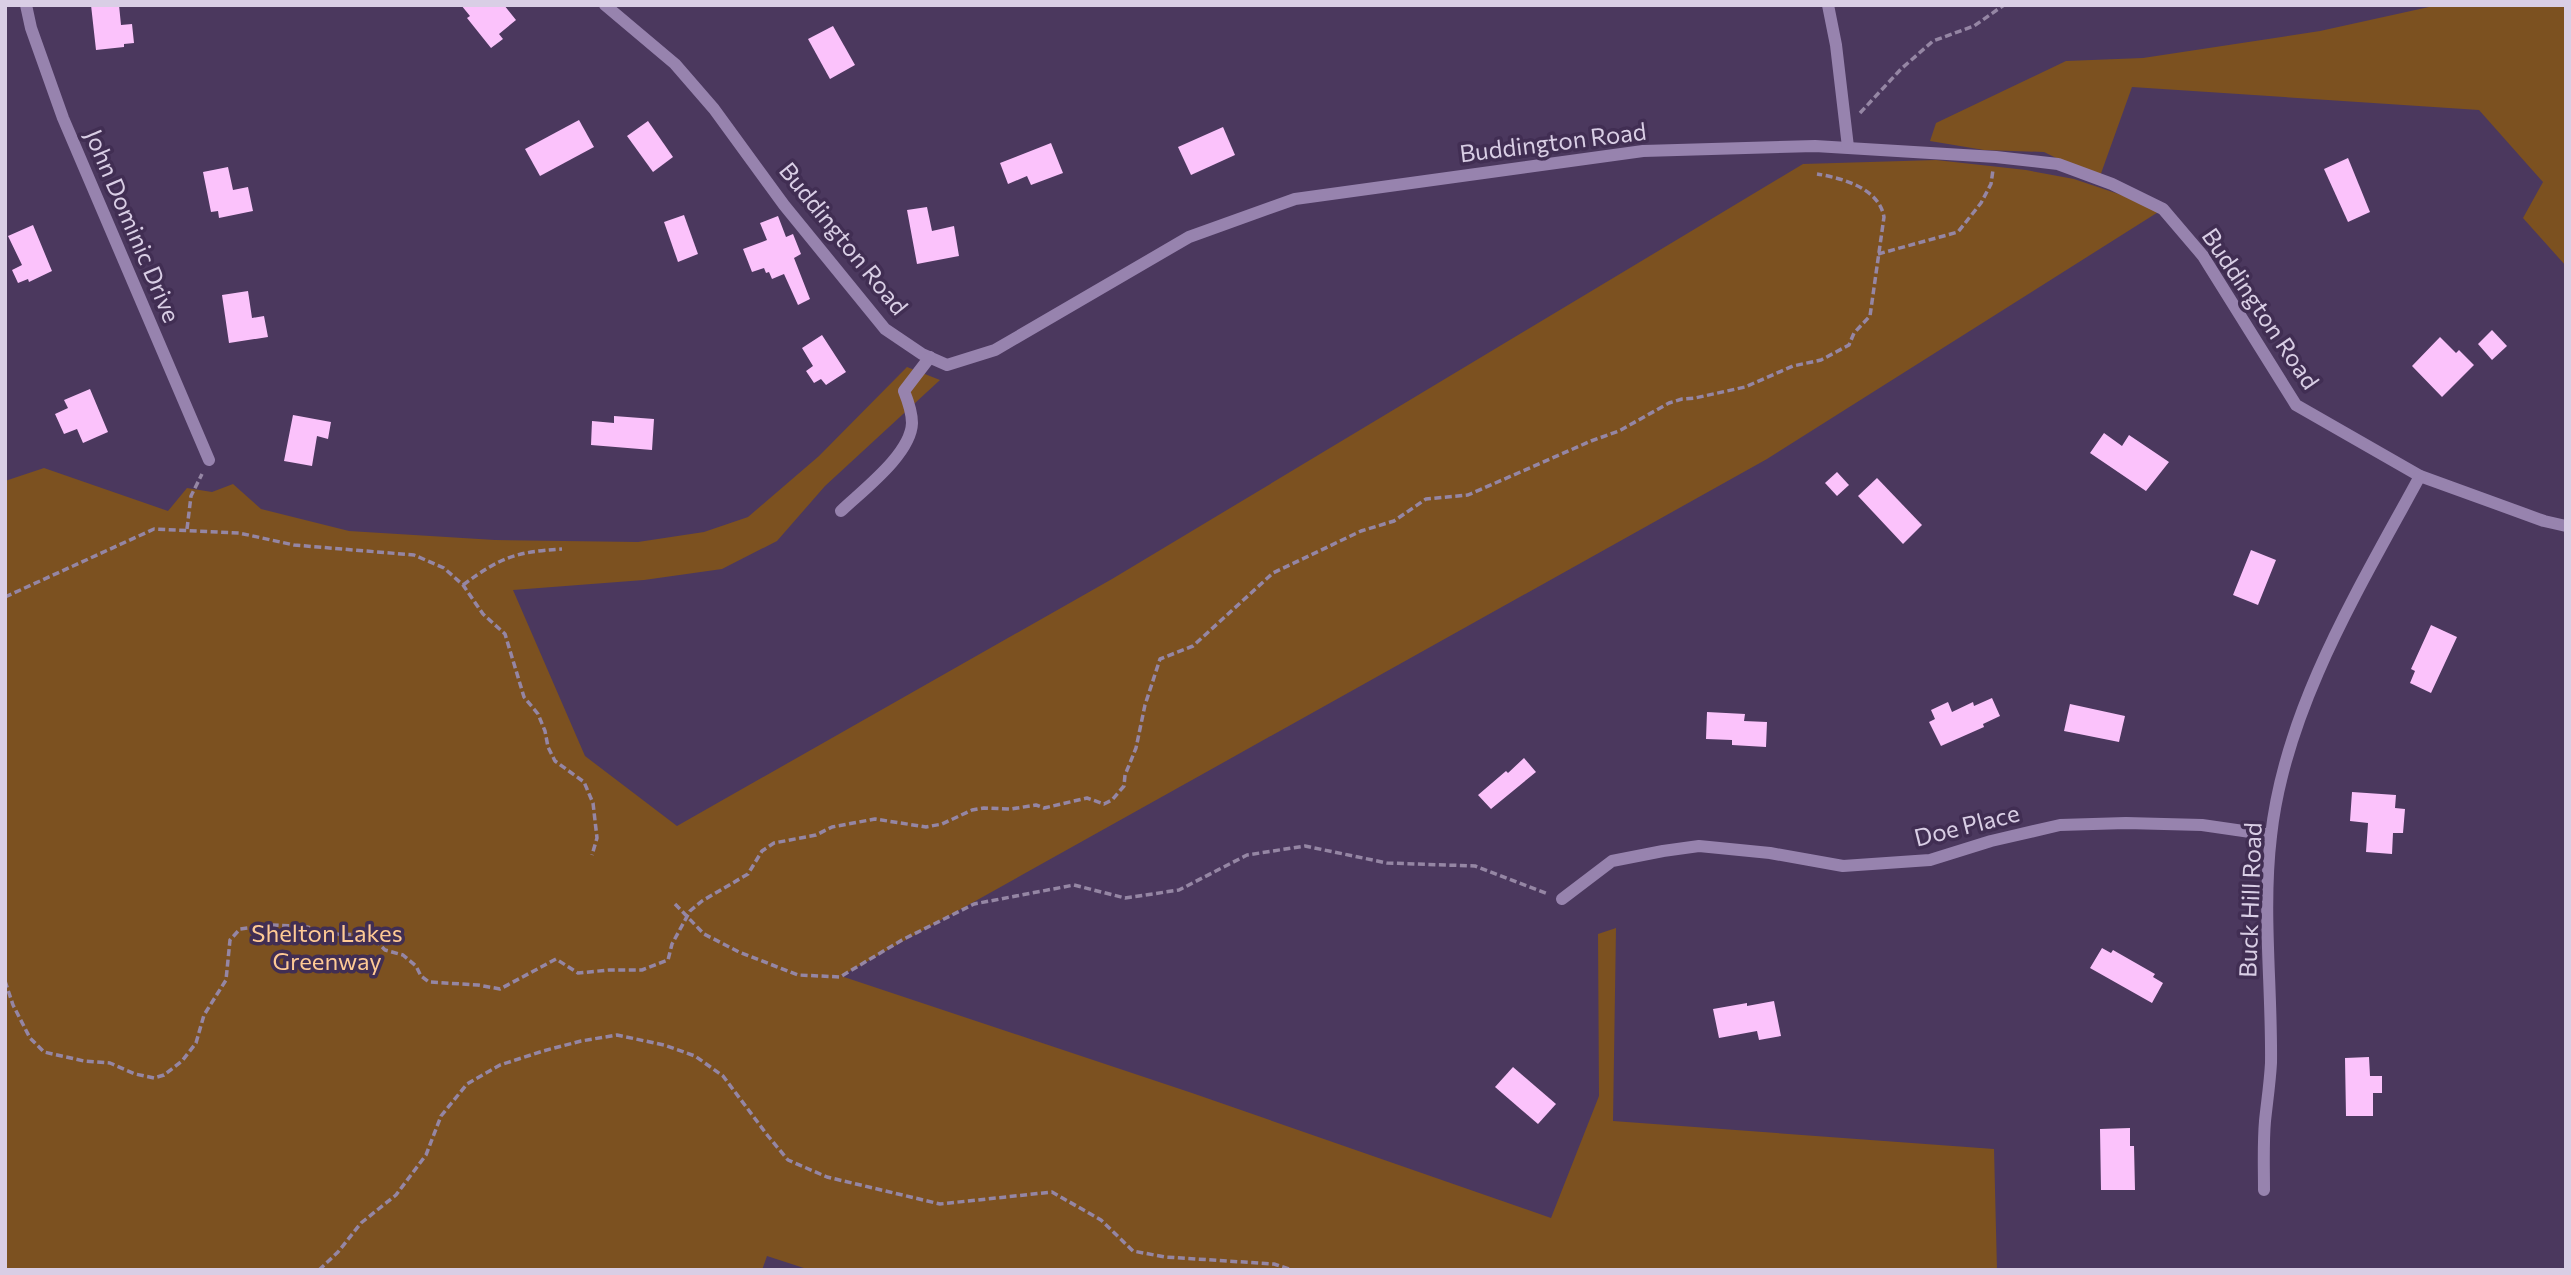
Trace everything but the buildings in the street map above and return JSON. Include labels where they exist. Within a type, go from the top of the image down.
[{"type":"street","name":"John Dominic Drive","points":[[26,5],[31,28],[63,118],[209,460]]},
{"type":"street","name":"Buddington Road","points":[[605,5],[675,64],[714,109],[785,205],[885,329],[930,358],[947,365],[995,350],[1189,237],[1295,198],[1643,151],[1726,147],[1848,147],[1996,156],[2058,164],[2112,184],[2163,209],[2203,256],[2296,405],[2420,476],[2544,521],[2566,526]]},
{"type":"street","points":[[1829,5],[1848,147]]},
{"type":"street","points":[[841,511],[893,461],[905,444],[912,425],[904,391],[930,358]]},
{"type":"street","name":"Buck Hill Road","points":[[2264,1190],[2265,1124],[2271,1064],[2267,962],[2271,835],[2284,771],[2308,694],[2362,584],[2420,476]]},
{"type":"street","name":"Doe Place","points":[[1562,899],[1612,861],[1699,846],[1770,853],[1843,866],[1930,860],[1991,841],[2060,825],[2202,825],[2271,835]]},
{"type":"path","points":[[1846,126],[1901,69],[1933,41],[1974,26],[2004,5]]},
{"type":"path","points":[[1878,254],[1958,232],[1981,203],[1991,184],[1996,156]]},
{"type":"path","points":[[5,981],[13,1005],[30,1038],[44,1052],[84,1061],[110,1063],[135,1074],[154,1078],[164,1075],[182,1061],[196,1043],[204,1015],[226,980],[230,940],[240,929],[271,925],[306,927],[337,934],[365,934],[385,950],[403,955],[429,982],[500,989],[556,960],[578,973],[642,971],[668,960],[672,944],[690,911],[748,874],[762,851],[774,843],[816,835],[832,827],[875,819],[926,827],[942,824],[972,810],[984,808],[1044,808],[1087,798],[1104,804],[1112,800],[1124,786],[1125,775],[1136,748],[1144,705],[1160,659],[1193,646],[1273,573],[1361,531],[1394,521],[1426,499],[1468,495],[1591,441],[1619,432],[1669,403],[1682,398],[1695,398],[1745,387],[1794,366],[1821,360],[1849,345],[1854,332],[1870,316],[1884,217],[1882,207],[1842,178],[1816,174]]},
{"type":"path","points":[[187,529],[191,496],[209,460]]},
{"type":"path","points":[[5,597],[154,529],[239,533],[294,545],[414,555],[444,568],[463,585],[483,614],[505,634],[524,697],[538,714],[555,761],[584,782],[593,803],[597,838],[592,855]]},
{"type":"path","points":[[463,585],[492,564],[512,555],[529,551],[562,550]]},
{"type":"path","points":[[675,904],[704,934],[739,952],[798,975],[840,976],[902,940],[974,904],[1074,885],[1125,898],[1179,890],[1247,855],[1305,846],[1387,863],[1475,866],[1562,899]]},
{"type":"path","points":[[319,1270],[338,1252],[361,1223],[396,1195],[426,1155],[441,1116],[467,1084],[500,1065],[581,1041],[617,1035],[664,1045],[695,1056],[723,1076],[788,1160],[827,1177],[940,1204],[1052,1192],[1101,1220],[1133,1251],[1166,1257],[1275,1264],[1292,1270]]},
{"type":"green space","points":[[2438,5],[2566,5],[2566,266],[2523,218],[2543,182],[2479,110],[2132,87],[2099,179],[2044,152],[1984,150],[1930,141],[1936,123],[2066,61],[2143,58],[2320,31]]},
{"type":"green space","name":"Shelton Lakes Greenway","points":[[1936,160],[2026,170],[2074,179],[2163,209],[1767,459],[841,976],[1192,1093],[1551,1218],[1599,1096],[1598,934],[1616,928],[1613,1121],[1994,1149],[1997,1270],[810,1270],[767,1256],[762,1270],[5,1270],[5,481],[44,468],[168,511],[187,488],[212,492],[233,484],[261,509],[349,531],[495,540],[638,542],[704,532],[748,517],[819,456],[907,367],[940,380],[825,486],[777,541],[722,569],[644,580],[513,590],[585,756],[677,826],[1112,579],[1803,164]]}]
